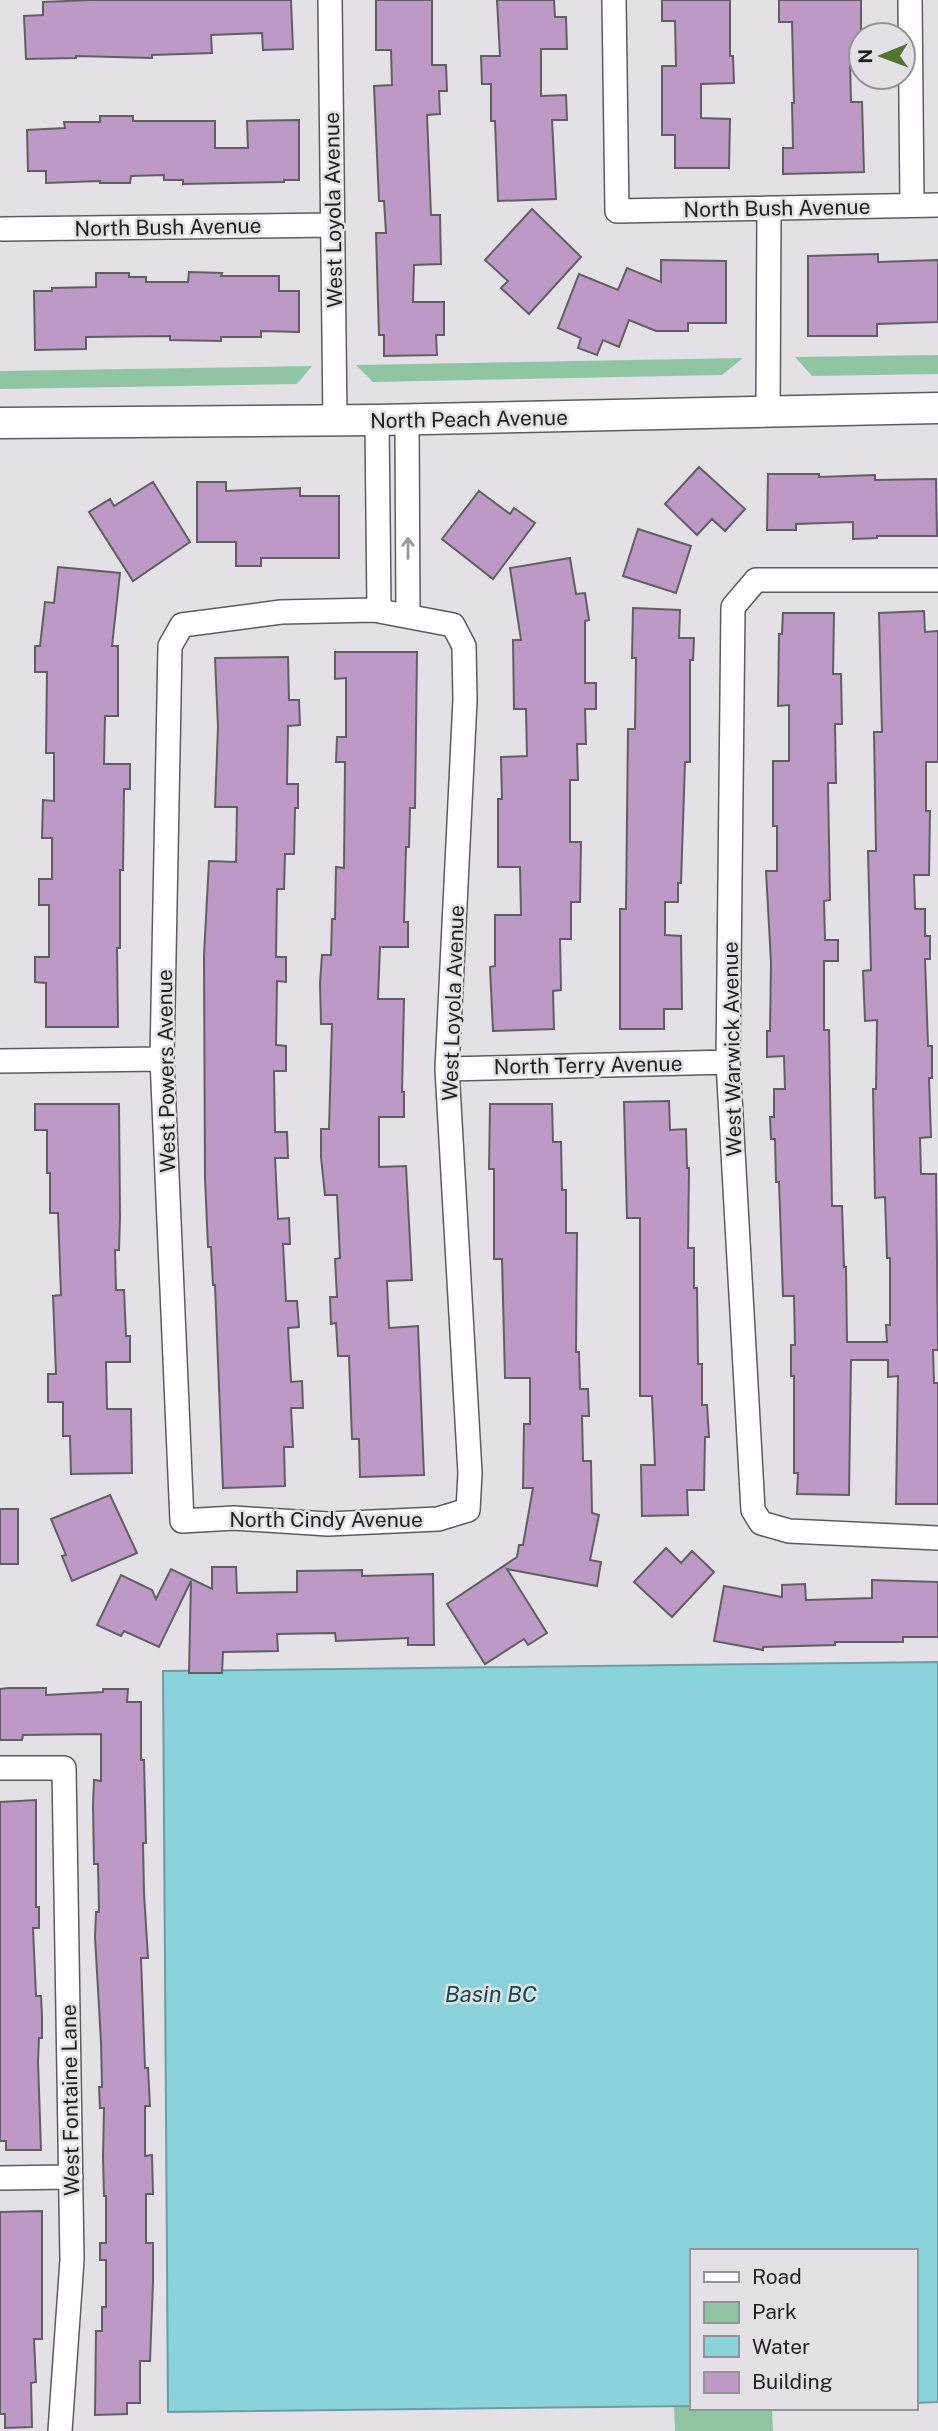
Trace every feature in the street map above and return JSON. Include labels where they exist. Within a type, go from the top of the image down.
[{"type":"street","name":"West Loyola Avenue","points":[[330,0],[335,421]]},
{"type":"street","name":"North Bush Avenue","points":[[614,0],[617,211],[938,205]]},
{"type":"street","points":[[910,0],[912,205]]},
{"type":"street","points":[[768,414],[769,208]]},
{"type":"street","name":"North Bush Avenue","points":[[2,229],[333,225]]},
{"type":"street","name":"North Peach Avenue","points":[[0,424],[377,421],[938,408]]},
{"type":"street","points":[[377,421],[379,611],[408,616],[407,420]]},
{"type":"street","name":"West Warwick Avenue","points":[[938,580],[756,580],[733,607],[728,1062],[752,1510],[761,1524],[789,1531],[938,1538]]},
{"type":"street","name":"West Powers Avenue","points":[[182,1521],[162,1059],[170,646],[182,625],[281,612],[379,611]]},
{"type":"street","name":"West Loyola Avenue","points":[[408,616],[453,625],[464,646],[465,700],[447,1069],[470,1472],[468,1510]]},
{"type":"street","points":[[0,1061],[162,1059]]},
{"type":"street","name":"North Terry Avenue","points":[[447,1069],[728,1062]]},
{"type":"street","name":"North Cindy Avenue","points":[[182,1521],[234,1518],[328,1524],[438,1519],[468,1510]]},
{"type":"street","name":"West Fontaine Lane","points":[[0,1768],[64,1768],[72,2260],[60,2431]]},
{"type":"street","points":[[0,2178],[71,2176]]},
{"type":"green space","points":[[938,355],[938,374],[812,376],[795,357]]},
{"type":"green space","points":[[743,358],[722,375],[373,382],[356,365]]},
{"type":"green space","points":[[312,366],[297,384],[0,389],[0,371]]},
{"type":"green space","points":[[674,2406],[690,2406],[690,2410],[772,2410],[773,2431],[675,2431]]},
{"type":"water","name":"Basin BC","points":[[938,1662],[938,2402],[917,2403],[917,2249],[690,2249],[690,2406],[168,2412],[163,1671]]},
{"type":"building","points":[[291,0],[293,49],[263,50],[262,33],[211,35],[212,53],[152,55],[152,58],[76,56],[26,59],[24,16],[43,15],[43,2]]},
{"type":"building","points":[[376,0],[432,0],[432,65],[446,65],[447,91],[439,91],[440,114],[427,115],[431,215],[440,215],[441,264],[414,265],[413,302],[444,302],[444,335],[436,335],[437,355],[384,356],[384,335],[379,335],[376,233],[386,233],[384,201],[379,201],[374,86],[392,85],[391,50],[376,50]]},
{"type":"building","points":[[497,0],[554,0],[555,17],[566,17],[567,49],[541,49],[541,96],[566,95],[567,120],[552,120],[556,199],[498,201],[495,121],[491,121],[491,84],[482,84],[481,56],[500,56]]},
{"type":"building","points":[[662,0],[730,0],[730,56],[733,56],[734,83],[701,84],[701,118],[730,119],[729,168],[675,168],[675,135],[662,135],[662,66],[676,66],[675,21],[662,21]]},
{"type":"building","points":[[779,0],[861,0],[861,21],[847,21],[847,91],[851,91],[851,102],[862,102],[864,172],[783,174],[783,148],[793,148],[792,22],[779,22]]},
{"type":"building","points":[[100,116],[133,116],[133,121],[215,121],[215,148],[248,148],[247,121],[299,120],[299,180],[183,184],[183,180],[164,180],[164,175],[131,176],[130,183],[46,183],[46,171],[28,171],[27,130],[65,128],[64,122],[100,122]]},
{"type":"building","points":[[532,209],[581,257],[529,314],[501,288],[508,281],[485,260]]},
{"type":"building","points":[[878,254],[878,262],[938,260],[938,322],[877,324],[877,336],[808,336],[808,256]]},
{"type":"building","points":[[661,260],[726,261],[726,323],[688,323],[688,331],[656,331],[629,320],[619,347],[603,340],[597,355],[578,348],[581,338],[558,328],[579,274],[618,290],[627,268],[661,282]]},
{"type":"building","points":[[189,272],[222,273],[221,276],[279,276],[279,291],[299,291],[299,332],[261,331],[261,337],[221,337],[221,341],[170,340],[170,336],[86,337],[86,349],[35,350],[34,291],[96,287],[96,273],[129,273],[129,277],[146,277],[146,282],[188,282]]},
{"type":"building","points":[[699,467],[745,509],[725,531],[712,519],[697,535],[665,504]]},
{"type":"building","points":[[768,474],[819,474],[819,477],[875,475],[875,480],[936,479],[937,536],[877,536],[853,539],[853,522],[796,524],[796,530],[767,530]]},
{"type":"building","points":[[153,482],[190,542],[133,581],[89,512],[110,499],[114,506]]},
{"type":"building","points":[[197,482],[226,482],[226,491],[300,488],[300,496],[339,496],[339,558],[261,558],[261,566],[236,566],[236,542],[197,542]]},
{"type":"building","points":[[479,491],[510,514],[514,508],[535,523],[493,579],[442,539]]},
{"type":"building","points":[[638,529],[691,546],[676,593],[623,576]]},
{"type":"building","points":[[570,558],[576,594],[585,593],[589,620],[585,621],[585,683],[596,683],[596,709],[585,709],[586,744],[577,744],[578,780],[570,780],[570,842],[581,842],[580,902],[571,902],[571,939],[560,939],[561,990],[553,991],[554,1029],[493,1031],[490,967],[495,966],[495,915],[521,915],[520,867],[498,867],[498,799],[502,799],[501,757],[527,756],[526,709],[514,709],[513,640],[521,640],[510,568]]},
{"type":"building","points":[[58,567],[120,573],[112,646],[118,646],[118,716],[105,716],[104,764],[130,764],[130,789],[124,789],[123,870],[120,870],[118,1027],[46,1027],[46,983],[35,982],[35,957],[49,957],[49,905],[39,905],[39,879],[52,879],[52,838],[42,838],[43,800],[54,801],[54,753],[46,753],[47,672],[35,672],[35,646],[40,646],[45,602],[54,603]]},
{"type":"building","points":[[633,608],[680,610],[679,638],[694,638],[693,660],[690,660],[690,762],[685,762],[681,883],[678,883],[678,902],[665,902],[665,935],[681,936],[682,1009],[664,1009],[664,1029],[620,1029],[620,909],[626,909],[628,729],[635,729],[636,658],[632,658]]},
{"type":"building","points":[[924,611],[925,632],[938,631],[938,762],[926,762],[926,811],[930,811],[929,875],[914,875],[915,909],[925,909],[925,936],[930,936],[930,959],[925,959],[928,1046],[932,1046],[932,1078],[929,1078],[931,1137],[920,1138],[921,1174],[936,1174],[938,1350],[933,1350],[934,1383],[938,1383],[938,1504],[896,1504],[898,1376],[888,1377],[888,1360],[851,1360],[849,1495],[797,1494],[798,1473],[794,1473],[794,1376],[791,1376],[791,1345],[795,1345],[794,1296],[783,1296],[779,1182],[776,1182],[775,1139],[771,1139],[770,1117],[774,1117],[774,1089],[785,1089],[784,1056],[767,1057],[771,962],[766,871],[777,871],[777,826],[773,826],[773,761],[789,761],[789,705],[778,706],[779,634],[782,634],[783,613],[834,613],[833,674],[841,674],[842,724],[835,724],[836,783],[828,783],[830,900],[824,901],[825,940],[838,940],[838,961],[824,961],[824,1030],[829,1030],[832,1206],[842,1206],[847,1342],[887,1342],[886,1325],[890,1325],[890,1258],[887,1258],[885,1197],[875,1198],[873,1089],[876,1089],[877,1020],[865,1021],[863,971],[871,970],[868,851],[876,851],[874,732],[882,732],[879,613]]},
{"type":"building","points":[[335,652],[417,652],[415,808],[410,808],[409,847],[406,847],[404,922],[408,922],[408,947],[380,947],[378,999],[404,999],[404,1117],[379,1117],[379,1167],[406,1166],[412,1280],[387,1281],[389,1328],[418,1326],[424,1475],[360,1477],[359,1439],[352,1439],[349,1356],[338,1356],[336,1323],[331,1324],[330,1297],[337,1297],[335,1259],[340,1258],[337,1195],[325,1195],[321,1157],[321,1129],[329,1129],[332,1024],[321,1024],[320,983],[322,955],[331,955],[336,867],[344,868],[345,762],[336,762],[337,737],[346,737],[346,678],[335,679]]},
{"type":"building","points":[[288,657],[289,700],[299,700],[300,725],[288,726],[287,784],[298,784],[298,808],[295,808],[294,854],[285,854],[284,889],[277,889],[276,957],[286,957],[286,982],[277,981],[276,1045],[286,1046],[286,1071],[274,1071],[275,1132],[287,1132],[288,1158],[275,1158],[278,1219],[289,1218],[290,1244],[283,1244],[286,1301],[297,1301],[299,1327],[288,1328],[291,1382],[302,1381],[303,1408],[291,1408],[293,1447],[284,1447],[285,1486],[223,1488],[215,1285],[211,1247],[208,1247],[205,1178],[204,955],[209,861],[236,862],[237,807],[215,807],[218,727],[215,658]]},
{"type":"building","points":[[669,1101],[670,1130],[686,1129],[689,1168],[688,1248],[694,1248],[698,1364],[702,1364],[702,1405],[707,1405],[709,1437],[705,1437],[704,1490],[687,1490],[688,1515],[642,1516],[641,1465],[655,1465],[652,1396],[640,1396],[640,1218],[627,1218],[624,1102]]},
{"type":"building","points":[[35,1104],[119,1104],[120,1217],[119,1250],[115,1250],[116,1290],[124,1290],[126,1336],[130,1336],[130,1362],[106,1362],[107,1409],[131,1409],[132,1473],[71,1474],[70,1436],[63,1436],[63,1402],[48,1402],[48,1374],[56,1374],[53,1296],[61,1295],[58,1213],[50,1213],[47,1130],[35,1130]]},
{"type":"building","points":[[490,1104],[552,1104],[553,1142],[561,1142],[562,1190],[566,1190],[566,1233],[577,1233],[576,1352],[579,1352],[580,1389],[588,1389],[589,1416],[582,1416],[583,1461],[591,1461],[592,1513],[599,1515],[590,1560],[601,1562],[597,1586],[507,1569],[547,1633],[528,1645],[524,1639],[485,1664],[447,1604],[517,1557],[519,1545],[523,1545],[533,1488],[523,1488],[524,1424],[530,1424],[530,1378],[505,1378],[502,1259],[494,1259],[494,1169],[489,1169]]},
{"type":"building","points":[[110,1495],[137,1553],[72,1581],[62,1556],[66,1555],[51,1519]]},
{"type":"building","points":[[0,1509],[18,1509],[18,1564],[0,1564]]},
{"type":"building","points":[[666,1548],[681,1563],[692,1551],[714,1572],[672,1617],[634,1582]]},
{"type":"building","points":[[212,1567],[236,1567],[237,1593],[297,1592],[297,1571],[362,1570],[362,1576],[433,1574],[434,1645],[408,1645],[408,1638],[336,1641],[335,1633],[277,1634],[278,1651],[223,1652],[222,1673],[189,1673],[191,1581],[159,1647],[124,1631],[121,1636],[97,1625],[121,1575],[152,1590],[156,1599],[171,1569],[212,1589]]},
{"type":"building","points":[[872,1580],[938,1582],[938,1637],[903,1637],[903,1642],[835,1642],[835,1645],[763,1647],[763,1650],[714,1641],[724,1586],[782,1597],[782,1585],[805,1584],[806,1600],[872,1598]]},
{"type":"building","points":[[46,1688],[46,1695],[128,1689],[127,1702],[141,1702],[146,1843],[143,1843],[144,1893],[148,1958],[141,1958],[145,2068],[148,2068],[150,2106],[145,2106],[145,2156],[152,2155],[153,2194],[146,2194],[146,2243],[153,2243],[153,2282],[150,2361],[140,2361],[140,2403],[127,2403],[127,2414],[95,2415],[96,2331],[102,2331],[102,2307],[106,2307],[106,2260],[100,2260],[100,2243],[106,2243],[106,2196],[103,2157],[104,2108],[100,2108],[99,2087],[102,2087],[101,2042],[95,1937],[96,1912],[99,1912],[98,1864],[94,1864],[93,1805],[94,1780],[101,1781],[101,1734],[23,1735],[22,1740],[0,1740],[0,1689]]},
{"type":"building","points":[[36,1800],[36,1907],[39,1907],[39,1928],[33,1928],[36,1996],[41,1996],[42,2016],[38,2061],[41,2150],[6,2150],[6,2141],[0,2141],[0,1802]]},
{"type":"building","points":[[42,2211],[42,2339],[34,2339],[36,2382],[31,2383],[32,2427],[5,2428],[5,2414],[0,2414],[0,2212]]}]
